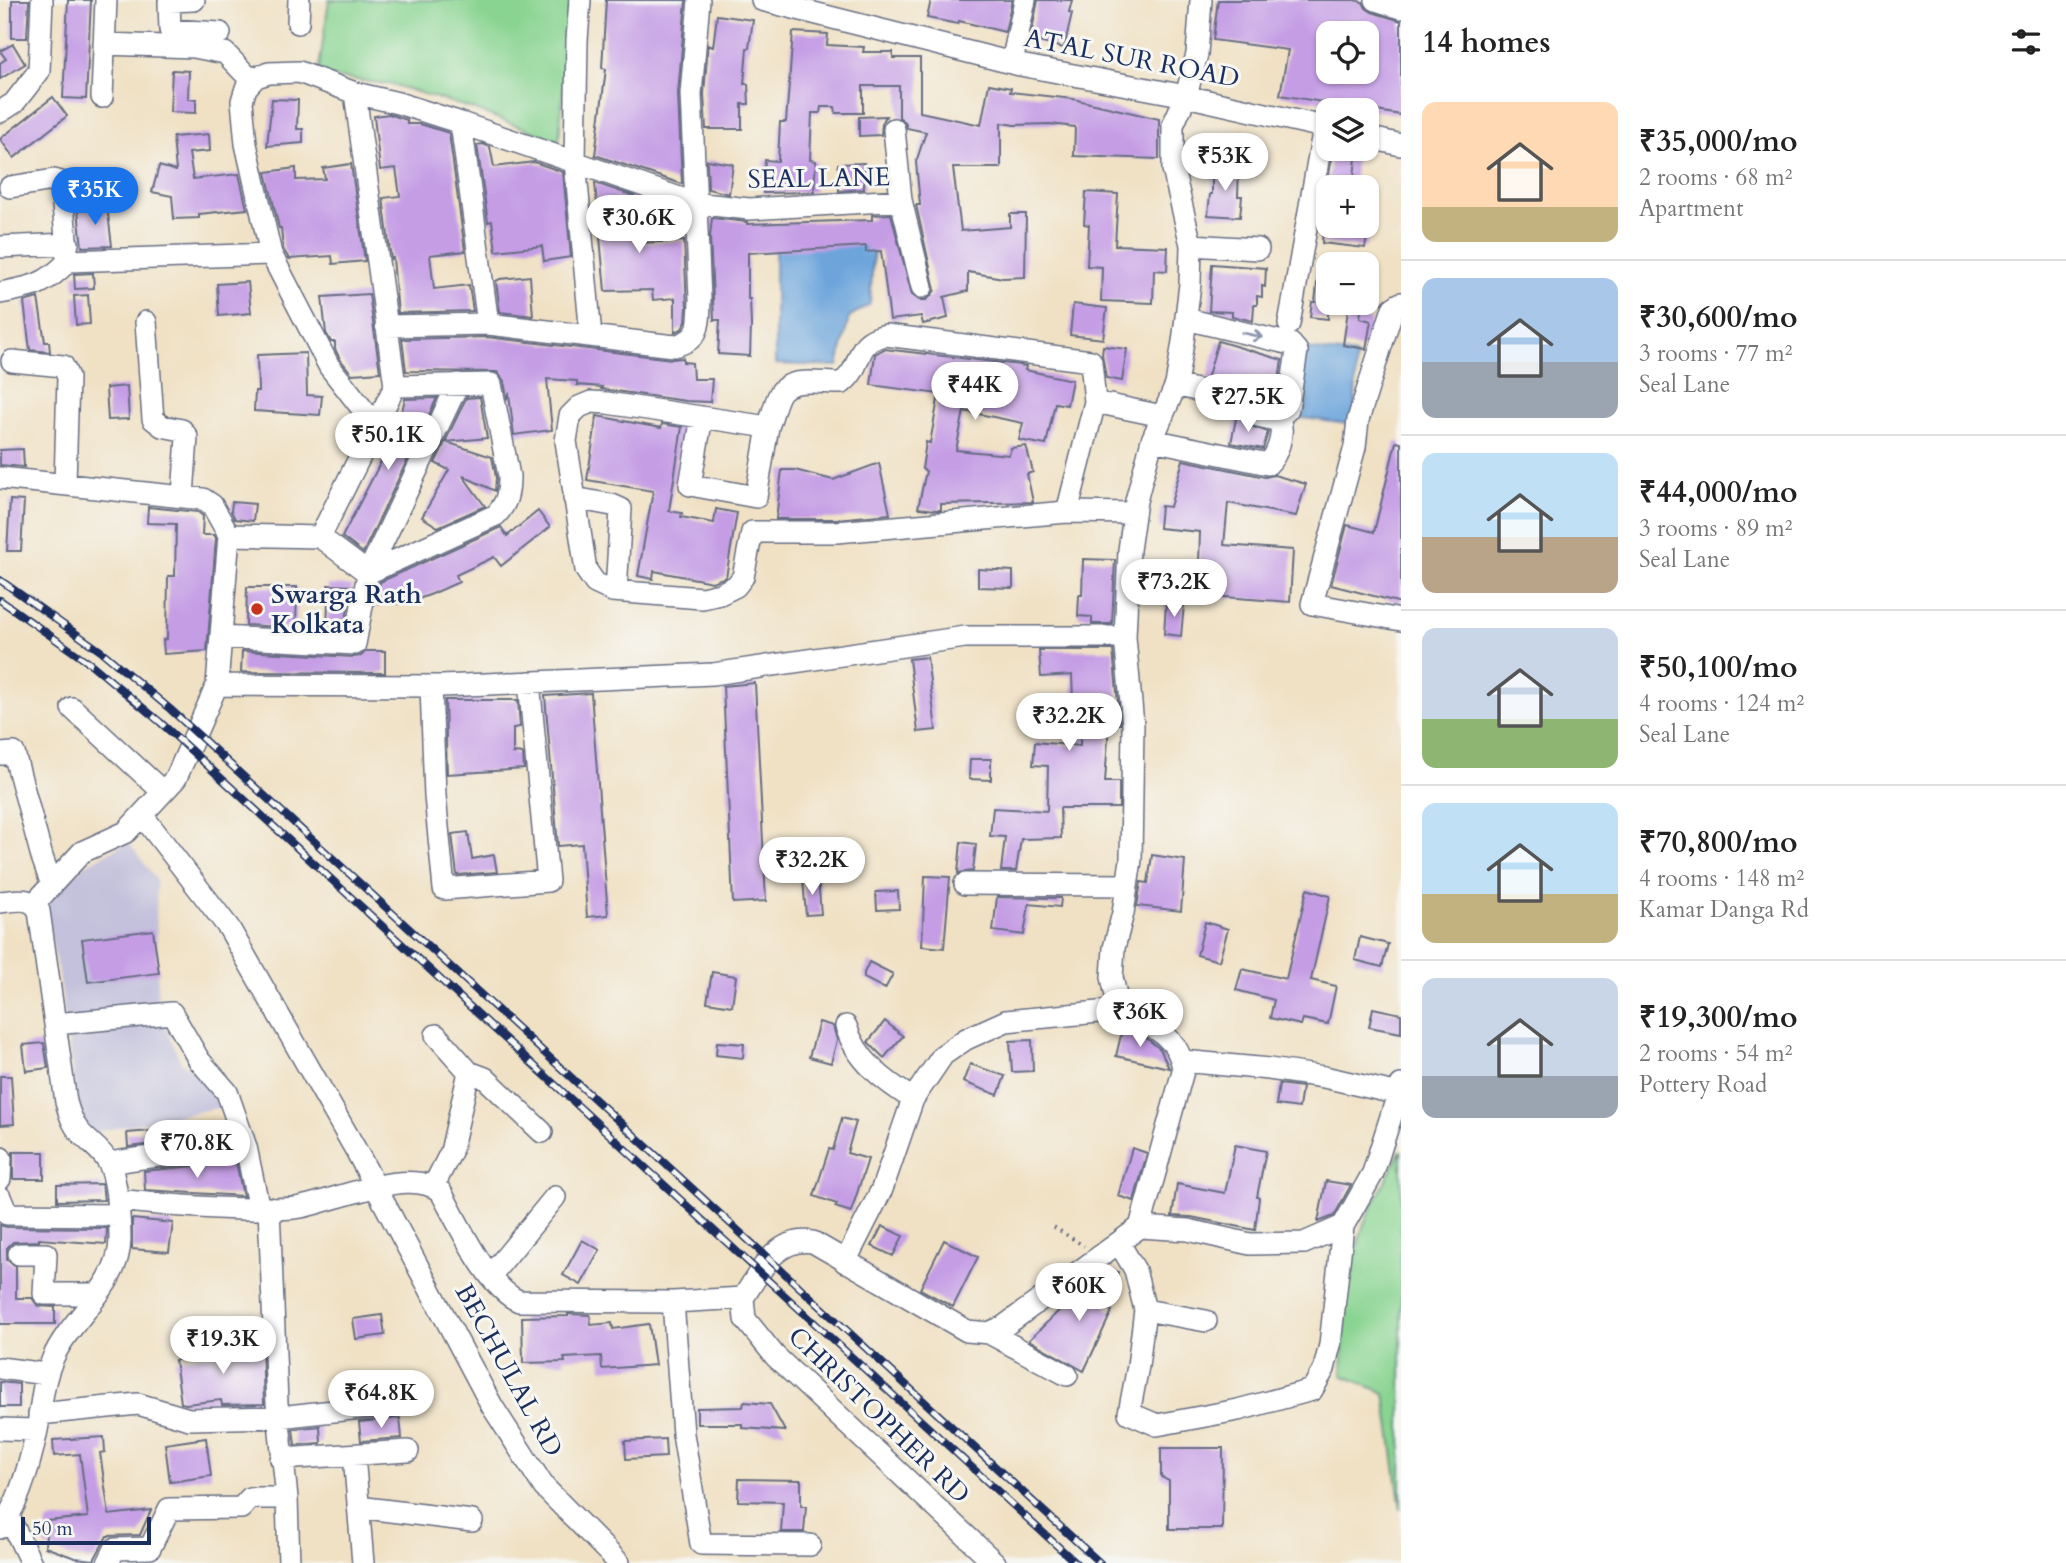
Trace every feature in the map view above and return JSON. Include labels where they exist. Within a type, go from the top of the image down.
[{"type":"street","points":[[0,112],[14,103],[39,71],[42,0]]},
{"type":"street","points":[[102,97],[106,0]]},
{"type":"street","points":[[194,0],[169,1],[170,30],[220,33]]},
{"type":"street","points":[[298,23],[299,0]]},
{"type":"street","points":[[580,0],[575,161],[591,336]]},
{"type":"street","points":[[386,326],[488,324],[674,346],[688,343],[697,333],[700,299],[691,94],[699,0]]},
{"type":"street","name":"ATAL SUR ROAD","points":[[762,0],[1012,63],[1186,96],[1316,125]]},
{"type":"street","points":[[1012,63],[1025,0]]},
{"type":"street","points":[[1119,1010],[1112,977],[1114,948],[1123,913],[1131,860],[1133,725],[1125,637],[1129,550],[1134,513],[1152,440],[1177,390],[1191,321],[1191,245],[1174,169],[1173,125],[1186,96],[1197,54],[1201,0]]},
{"type":"street","points":[[1376,0],[1401,8]]},
{"type":"street","points":[[104,44],[194,47],[225,53],[252,81],[246,88],[242,101],[246,144],[271,254],[329,366],[376,425]]},
{"type":"street","name":"SEAL LANE","points":[[252,81],[269,73],[299,72],[355,93],[461,123],[694,203],[749,209],[901,200],[922,287]]},
{"type":"street","points":[[320,537],[395,386],[355,93]]},
{"type":"street","points":[[461,123],[488,324]]},
{"type":"street","points":[[894,130],[901,200]]},
{"type":"street","points":[[1379,140],[1401,145]]},
{"type":"street","points":[[1289,324],[1320,161]]},
{"type":"street","points":[[0,293],[36,286],[53,277],[68,253],[61,182],[54,180],[9,187]]},
{"type":"street","points":[[1191,245],[1258,249]]},
{"type":"street","points":[[0,247],[68,253],[271,254]]},
{"type":"street","points":[[1401,303],[1393,308],[1358,420],[1355,447],[1312,604],[1401,620]]},
{"type":"street","points":[[1177,390],[1282,412],[1288,409],[1297,351],[1295,347],[1191,321]]},
{"type":"street","points":[[146,322],[153,419],[162,426],[182,430],[187,437],[183,496]]},
{"type":"street","points":[[768,427],[607,402],[591,402],[579,407],[570,416],[566,441],[586,569],[595,583],[616,591],[702,597],[720,594],[736,586],[743,577],[768,427],[779,393],[796,383],[842,383],[853,373],[864,345],[873,338],[886,335],[1091,360],[1095,402],[1067,512]]},
{"type":"street","points":[[12,361],[63,366],[68,377],[65,484]]},
{"type":"street","points":[[221,637],[355,644],[368,573],[458,384]]},
{"type":"street","points":[[368,573],[496,515],[505,505],[509,491],[509,476],[491,384],[395,386]]},
{"type":"street","points":[[1152,440],[1268,464],[1276,456],[1282,427],[1280,421],[1177,390]]},
{"type":"street","points":[[1095,402],[1162,416]]},
{"type":"street","points":[[702,417],[690,485],[756,497]]},
{"type":"street","points":[[0,478],[183,496],[209,501],[229,534],[218,685],[176,778],[126,832],[82,852],[36,903]]},
{"type":"street","points":[[575,498],[621,509],[616,591]]},
{"type":"street","points":[[752,532],[836,532],[1067,512],[1134,513]]},
{"type":"street","points":[[229,534],[320,537],[368,573]]},
{"type":"street","points":[[218,685],[431,686],[713,674],[965,637],[1125,637]]},
{"type":"street","points":[[431,686],[435,796],[444,889],[548,881],[529,682]]},
{"type":"street","points":[[72,708],[163,792]]},
{"type":"street","points":[[0,754],[14,752],[52,885]]},
{"type":"street","name":"BECHULAL RD","points":[[142,815],[229,928],[325,1095],[492,1406],[544,1488],[598,1554],[620,1563]]},
{"type":"street","points":[[965,884],[1127,885]]},
{"type":"street","points":[[0,902],[36,903]]},
{"type":"street","points":[[31,1563],[5,1523],[29,1460],[38,1422],[42,1385],[55,1354],[70,1329],[98,1294],[117,1263],[120,1241],[118,1208],[110,1163],[78,1130],[66,1102],[36,903]]},
{"type":"street","points":[[845,1262],[882,1189],[914,1099],[943,1055],[966,1040],[1006,1021],[1119,1010],[1168,1037],[1183,1061],[1179,1089],[1140,1227],[1003,1327],[989,1333]]},
{"type":"street","points":[[55,1024],[172,1013],[199,1060],[227,1092],[264,1208],[281,1460],[287,1498],[289,1563]]},
{"type":"street","points":[[846,1026],[851,1043],[870,1066],[885,1082],[914,1099]]},
{"type":"street","points":[[436,1035],[469,1072],[485,1078],[542,1132]]},
{"type":"street","points":[[1119,1243],[1135,1270],[1145,1310],[1129,1413],[1157,1425],[1238,1410],[1312,1390],[1324,1369],[1330,1345],[1343,1226],[1373,1173],[1400,1090],[1269,1069],[1183,1061]]},
{"type":"street","points":[[434,1185],[451,1152],[469,1072]]},
{"type":"street","points":[[110,1163],[246,1147]]},
{"type":"street","points":[[0,1179],[1,1158]]},
{"type":"street","points":[[0,1197],[7,1214],[118,1208],[298,1208],[374,1187],[416,1182],[434,1185],[441,1192],[472,1250],[509,1297],[519,1301],[673,1302],[743,1298],[767,1261],[785,1245],[793,1242],[813,1242],[967,1332],[989,1333],[1067,1375]]},
{"type":"street","points":[[491,1275],[555,1197]]},
{"type":"street","points":[[1140,1227],[1188,1230],[1250,1244],[1304,1243],[1343,1226]]},
{"type":"street","points":[[19,1254],[46,1254],[44,1294],[98,1294]]},
{"type":"street","name":"CHRISTOPHER RD","points":[[743,1298],[745,1319],[775,1356],[995,1563]]},
{"type":"street","points":[[673,1302],[684,1434],[702,1553],[810,1545]]},
{"type":"street","points":[[1145,1310],[1206,1321]]},
{"type":"street","points":[[0,1368],[46,1374]]},
{"type":"street","points":[[0,1429],[138,1404],[189,1419],[279,1417],[406,1403]]},
{"type":"street","points":[[281,1460],[408,1451]]},
{"type":"street","points":[[354,1455],[363,1563]]},
{"type":"street","points":[[108,1563],[115,1549],[150,1548],[169,1508],[241,1508],[250,1498],[287,1498]]},
{"type":"street","points":[[358,1507],[472,1521]]},
{"type":"path","points":[[1054,1227],[1100,1257]]},
{"type":"shaded area","points":[[128,842],[156,879],[158,1010],[181,1062],[223,1094],[227,1106],[89,1133],[79,1120],[59,973],[44,907],[85,865]]},
{"type":"green space","points":[[329,0],[570,0],[559,141],[470,108],[394,85],[318,75]]},
{"type":"green space","points":[[1401,1150],[1401,1509],[1385,1393],[1342,1375],[1346,1287],[1364,1223]]},
{"type":"water","points":[[874,242],[870,304],[849,317],[838,366],[775,364],[775,250]]},
{"type":"water","points":[[1306,349],[1356,355],[1355,425],[1296,417]]},
{"type":"building","points":[[12,0],[29,0],[27,38],[12,38]]},
{"type":"building","points":[[68,0],[91,0],[86,99],[63,98]]},
{"type":"building","points":[[606,0],[686,0],[678,94],[682,184],[595,155],[606,69],[602,68]]},
{"type":"building","points":[[931,0],[1012,0],[1005,32],[959,21],[958,24],[927,18]]},
{"type":"building","points":[[1038,0],[1072,0],[1069,12],[1072,13],[1064,48],[1030,40]]},
{"type":"building","points":[[1218,0],[1354,0],[1363,2],[1372,12],[1401,21],[1401,115],[1379,111],[1379,98],[1316,98],[1316,101],[1280,95],[1288,50],[1213,40]]},
{"type":"building","points":[[717,15],[753,20],[744,84],[748,84],[749,104],[742,104],[742,129],[706,129],[704,94],[708,45],[713,47]]},
{"type":"building","points":[[793,32],[828,34],[827,45],[864,47],[863,52],[893,52],[893,58],[920,58],[920,112],[981,125],[989,84],[1011,88],[1010,92],[1073,99],[1159,119],[1159,159],[1074,156],[1075,127],[1001,123],[1001,168],[953,168],[961,231],[1010,227],[1010,214],[1026,214],[1025,277],[1003,278],[968,272],[968,291],[944,297],[948,318],[923,324],[921,316],[890,320],[881,251],[866,252],[866,246],[748,253],[750,356],[718,354],[720,320],[714,320],[710,237],[712,218],[747,224],[872,220],[872,215],[891,214],[912,295],[919,300],[926,300],[935,290],[916,205],[920,205],[916,162],[926,132],[907,128],[899,117],[899,86],[863,86],[863,113],[836,113],[835,107],[821,107],[820,113],[812,113],[810,160],[816,161],[814,192],[763,193],[765,160],[778,161],[780,122],[786,122]]},
{"type":"building","points":[[13,44],[25,64],[0,79],[0,63],[6,59],[0,51]]},
{"type":"building","points":[[172,70],[189,71],[188,99],[196,99],[196,113],[170,112]]},
{"type":"building","points":[[53,97],[67,116],[14,158],[0,139]]},
{"type":"building","points":[[272,99],[298,100],[297,129],[303,129],[303,143],[267,146]]},
{"type":"building","points":[[389,114],[407,120],[407,124],[420,124],[449,133],[465,251],[430,255],[434,289],[469,285],[473,311],[398,313],[393,258],[391,259],[383,198],[400,196],[396,168],[380,170],[374,116]]},
{"type":"building","points":[[886,116],[881,135],[859,136],[859,117]]},
{"type":"building","points":[[209,134],[210,151],[189,153],[193,179],[239,174],[247,209],[199,214],[199,218],[174,219],[172,196],[152,192],[159,166],[176,171],[173,137]]},
{"type":"building","points":[[477,145],[490,147],[494,167],[534,162],[563,172],[571,257],[544,261],[542,246],[496,251],[492,221],[488,222]]},
{"type":"building","points":[[707,160],[733,164],[729,194],[708,189]]},
{"type":"building","points":[[1331,161],[1356,161],[1354,175],[1329,175]]},
{"type":"building","points":[[864,163],[864,189],[839,191],[838,164]]},
{"type":"building","points":[[351,164],[365,261],[333,264],[332,256],[289,259],[283,249],[281,228],[266,172],[296,168],[296,180],[325,179],[323,168]]},
{"type":"building","points":[[1212,167],[1239,168],[1238,196],[1242,196],[1240,217],[1208,215],[1212,194]]},
{"type":"building","points":[[595,183],[634,196],[637,243],[684,241],[687,307],[686,321],[682,329],[675,332],[675,298],[653,300],[652,290],[605,291]]},
{"type":"building","points":[[1086,192],[1118,194],[1115,245],[1168,247],[1167,271],[1154,270],[1153,303],[1101,301],[1102,267],[1087,266],[1089,225],[1084,224]]},
{"type":"building","points":[[107,206],[112,246],[82,247],[78,210]]},
{"type":"building","points":[[1322,238],[1367,238],[1365,248],[1322,243]]},
{"type":"building","points":[[1212,264],[1266,268],[1265,287],[1262,286],[1262,297],[1257,296],[1253,321],[1232,316],[1232,312],[1209,311]]},
{"type":"building","points":[[93,273],[94,288],[75,289],[74,274]]},
{"type":"building","points":[[530,276],[533,316],[500,312],[496,281]]},
{"type":"building","points":[[248,282],[251,313],[219,316],[217,284]]},
{"type":"building","points":[[369,294],[380,372],[352,374],[340,359],[335,342],[331,342],[326,333],[322,297]]},
{"type":"building","points":[[1316,294],[1316,315],[1328,315],[1328,319],[1310,317],[1312,302],[1315,302]]},
{"type":"building","points":[[88,295],[90,324],[76,325],[74,296]]},
{"type":"building","points":[[38,298],[45,342],[49,342],[50,352],[30,350],[24,302]]},
{"type":"building","points":[[1073,304],[1107,308],[1103,339],[1070,335]]},
{"type":"building","points":[[1347,315],[1360,315],[1360,318],[1371,321],[1366,349],[1343,345]]},
{"type":"building","points":[[487,337],[672,359],[683,358],[683,362],[692,363],[693,379],[712,379],[710,402],[686,401],[577,385],[577,381],[547,379],[552,430],[514,435],[509,394],[507,398],[504,381],[497,372],[406,371],[402,339]]},
{"type":"building","points":[[1218,341],[1282,360],[1277,396],[1207,379]]},
{"type":"building","points":[[1103,346],[1127,349],[1122,381],[1106,378]]},
{"type":"building","points":[[884,349],[1020,365],[1026,366],[1025,370],[1072,380],[1067,405],[1055,403],[1046,445],[1019,440],[1023,423],[964,411],[956,450],[1009,455],[1011,448],[1026,446],[1033,472],[1027,474],[1033,502],[941,504],[941,510],[918,508],[926,471],[922,469],[926,442],[930,443],[939,394],[871,385],[875,354]]},
{"type":"building","points":[[306,353],[307,395],[322,396],[320,415],[254,411],[255,391],[258,391],[257,355]]},
{"type":"building","points":[[127,386],[129,419],[108,420],[106,388]]},
{"type":"building","points":[[480,397],[487,438],[446,442],[492,457],[496,477],[495,491],[463,476],[485,506],[438,527],[422,517],[449,470],[435,463],[466,398]]},
{"type":"building","points":[[437,398],[363,553],[342,537],[388,448],[398,426],[405,399]]},
{"type":"building","points":[[1237,414],[1245,416],[1250,426],[1268,432],[1263,449],[1231,443]]},
{"type":"building","points":[[597,416],[661,428],[662,424],[682,427],[669,511],[682,513],[681,517],[714,523],[716,509],[737,513],[726,577],[712,582],[654,571],[653,579],[638,576],[653,491],[587,480]]},
{"type":"building","points":[[1396,442],[1401,443],[1401,603],[1331,585],[1347,525],[1374,532]]},
{"type":"building","points":[[23,449],[24,467],[0,465],[0,450]]},
{"type":"building","points":[[1183,460],[1265,477],[1274,475],[1306,484],[1296,516],[1228,503],[1224,545],[1293,550],[1290,602],[1198,595],[1200,532],[1159,528],[1161,506],[1170,507]]},
{"type":"building","points":[[879,463],[890,514],[836,519],[776,519],[782,470],[795,470],[833,480]]},
{"type":"building","points":[[10,500],[24,501],[21,551],[7,551]]},
{"type":"building","points":[[232,502],[255,504],[253,521],[235,519],[231,511]]},
{"type":"building","points":[[148,507],[198,512],[203,516],[202,535],[214,535],[216,538],[207,651],[164,654],[163,640],[167,639],[168,576],[175,576],[176,524],[147,523]]},
{"type":"building","points":[[538,511],[550,527],[501,566],[494,557],[456,575],[459,582],[432,594],[405,604],[376,603],[380,582],[501,527],[507,536]]},
{"type":"building","points":[[1083,559],[1115,560],[1112,624],[1092,624],[1092,617],[1078,616],[1079,595],[1082,595]]},
{"type":"building","points":[[978,569],[1013,571],[1013,588],[978,587]]},
{"type":"building","points":[[328,585],[352,586],[344,630],[327,629],[328,600],[314,599],[328,594]]},
{"type":"building","points":[[247,587],[297,587],[296,628],[246,625]]},
{"type":"building","points":[[1166,603],[1184,605],[1181,636],[1164,634]]},
{"type":"building","points":[[1039,650],[1113,650],[1120,724],[1109,724],[1105,782],[1119,782],[1119,808],[1060,808],[1061,838],[1021,839],[1016,871],[1001,871],[1005,837],[990,836],[993,808],[1047,811],[1048,766],[1033,765],[1035,742],[1080,746],[1081,699],[1073,699],[1072,675],[1041,677]]},
{"type":"building","points":[[242,651],[354,657],[361,656],[366,651],[385,651],[385,673],[241,672]]},
{"type":"building","points":[[927,657],[936,730],[918,732],[909,659]]},
{"type":"building","points":[[755,683],[766,901],[733,903],[723,686]]},
{"type":"building","points":[[591,693],[608,915],[587,917],[582,844],[558,846],[545,696]]},
{"type":"building","points":[[445,700],[518,700],[520,727],[513,728],[513,753],[523,754],[524,769],[447,774]]},
{"type":"building","points":[[970,759],[991,759],[991,780],[969,779]]},
{"type":"building","points":[[468,832],[472,859],[494,855],[497,872],[457,875],[452,834]]},
{"type":"building","points":[[961,842],[976,844],[973,871],[958,873]]},
{"type":"building","points":[[1152,855],[1185,860],[1181,911],[1137,906],[1141,882],[1148,883]]},
{"type":"building","points":[[925,876],[950,877],[944,948],[922,946]]},
{"type":"building","points":[[818,878],[821,914],[806,915],[803,879]]},
{"type":"building","points":[[1307,889],[1330,896],[1311,980],[1336,986],[1328,1024],[1303,1019],[1301,1025],[1270,1018],[1274,1000],[1236,990],[1242,969],[1286,979]]},
{"type":"building","points":[[898,891],[899,909],[877,910],[876,892]]},
{"type":"building","points":[[997,897],[1061,898],[1060,907],[1029,904],[1024,935],[993,931]]},
{"type":"building","points":[[1205,922],[1228,929],[1219,961],[1197,955]]},
{"type":"building","points":[[153,930],[159,973],[88,982],[82,939]]},
{"type":"building","points":[[1360,937],[1388,944],[1382,967],[1355,960]]},
{"type":"building","points":[[869,962],[893,974],[885,989],[864,978]]},
{"type":"building","points":[[712,972],[736,976],[732,1006],[707,1002]]},
{"type":"building","points":[[1373,1008],[1401,1014],[1401,1033],[1369,1027]]},
{"type":"building","points":[[885,1021],[903,1036],[884,1058],[868,1042]]},
{"type":"building","points":[[819,1022],[833,1026],[837,1040],[831,1063],[809,1057]]},
{"type":"building","points":[[1123,1027],[1146,1038],[1160,1049],[1169,1068],[1116,1056]]},
{"type":"building","points":[[1032,1040],[1033,1071],[1012,1072],[1010,1041]]},
{"type":"building","points":[[717,1042],[744,1044],[743,1058],[716,1055]]},
{"type":"building","points":[[44,1043],[48,1068],[26,1071],[23,1045]]},
{"type":"building","points":[[970,1064],[1005,1076],[998,1095],[963,1082]]},
{"type":"building","points":[[0,1076],[11,1076],[14,1124],[0,1125]]},
{"type":"building","points":[[1279,1084],[1302,1087],[1299,1108],[1276,1105]]},
{"type":"building","points":[[842,1118],[856,1122],[847,1153],[868,1159],[851,1212],[814,1196],[829,1149],[833,1150]]},
{"type":"building","points":[[225,1125],[228,1136],[128,1147],[127,1133]]},
{"type":"building","points":[[1235,1145],[1266,1151],[1257,1197],[1255,1230],[1191,1217],[1172,1216],[1177,1184],[1225,1193]]},
{"type":"building","points":[[1132,1148],[1147,1153],[1134,1201],[1118,1196]]},
{"type":"building","points":[[13,1152],[44,1152],[44,1179],[13,1179]]},
{"type":"building","points":[[236,1162],[243,1196],[145,1190],[144,1171]]},
{"type":"building","points":[[1326,1181],[1351,1185],[1334,1216],[1318,1222]]},
{"type":"building","points":[[102,1184],[104,1200],[57,1201],[57,1185]]},
{"type":"building","points":[[132,1219],[173,1223],[169,1252],[132,1249]]},
{"type":"building","points":[[0,1225],[107,1228],[106,1244],[39,1239],[13,1242],[7,1248],[7,1260],[16,1266],[16,1298],[32,1298],[38,1306],[55,1307],[55,1324],[0,1324]]},
{"type":"building","points":[[882,1226],[903,1236],[893,1256],[872,1246]]},
{"type":"building","points":[[582,1240],[600,1250],[581,1285],[563,1275]]},
{"type":"building","points":[[944,1240],[978,1257],[953,1307],[920,1289]]},
{"type":"building","points":[[1105,1270],[1118,1272],[1106,1308],[1112,1311],[1084,1371],[1029,1340],[1077,1293],[1081,1295]]},
{"type":"building","points":[[382,1315],[385,1335],[356,1339],[353,1319]]},
{"type":"building","points":[[590,1315],[591,1325],[612,1323],[613,1329],[649,1324],[655,1365],[602,1369],[601,1356],[564,1358],[565,1362],[523,1363],[522,1317]]},
{"type":"building","points":[[214,1342],[262,1345],[264,1404],[222,1405],[221,1400],[181,1403],[175,1360],[214,1354]]},
{"type":"building","points":[[0,1382],[19,1384],[19,1407],[0,1407]]},
{"type":"building","points":[[744,1402],[770,1404],[785,1431],[742,1428],[742,1424],[697,1424],[697,1408],[743,1407]]},
{"type":"building","points":[[400,1418],[402,1438],[361,1441],[359,1422]]},
{"type":"building","points":[[320,1426],[321,1443],[295,1445],[293,1429]]},
{"type":"building","points":[[104,1437],[105,1452],[100,1453],[109,1515],[151,1510],[140,1535],[107,1536],[94,1560],[75,1558],[45,1547],[47,1521],[88,1517],[80,1454],[54,1456],[53,1440]]},
{"type":"building","points":[[206,1438],[211,1476],[170,1482],[165,1444]]},
{"type":"building","points":[[665,1439],[666,1457],[626,1459],[625,1441]]},
{"type":"building","points":[[1161,1448],[1223,1448],[1222,1529],[1169,1529],[1169,1481],[1161,1477]]},
{"type":"building","points":[[739,1479],[801,1480],[801,1506],[806,1506],[804,1532],[781,1532],[783,1502],[738,1501]]},
{"type":"railway","points":[[0,580],[102,652],[170,709],[1100,1563]]},
{"type":"railway","points":[[0,600],[92,665],[160,722],[1076,1563]]},
{"type":"place","name":"Swarga Rath Kolkata","points":[[257,609]]}]
